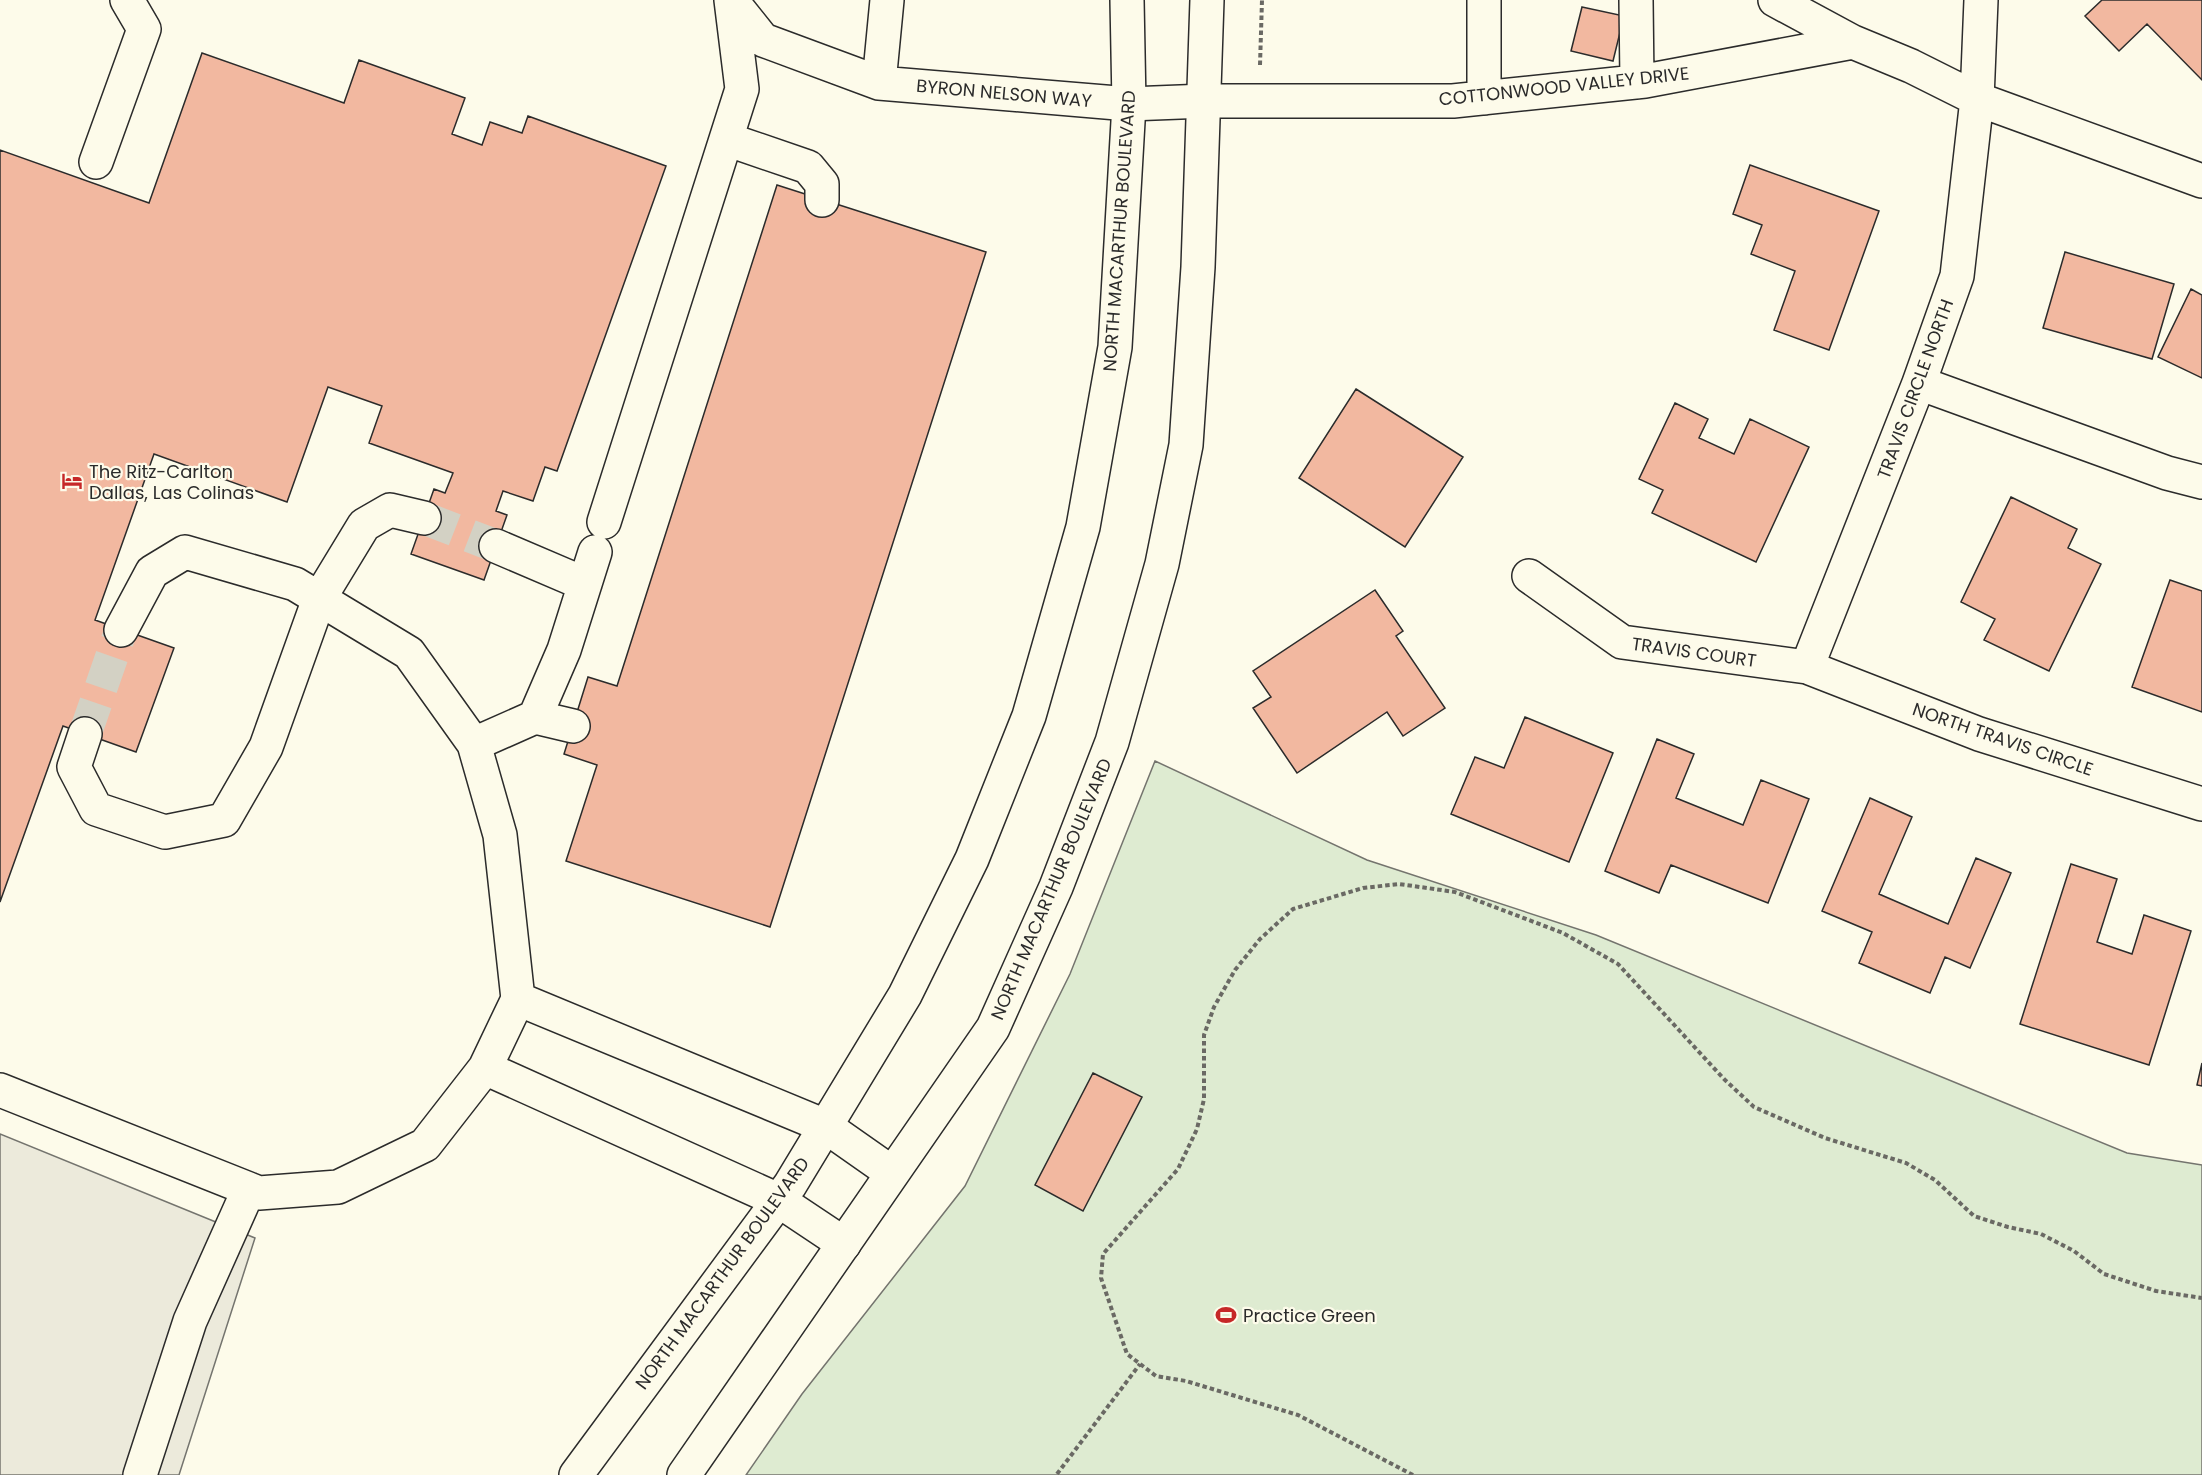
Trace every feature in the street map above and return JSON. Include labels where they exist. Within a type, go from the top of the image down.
[{"type":"street","points":[[96,162],[144,29],[127,0]]},
{"type":"street","points":[[535,717],[564,650],[742,88],[731,0]]},
{"type":"street","name":"BYRON NELSON WAY","points":[[731,0],[763,40],[879,82],[1129,104]]},
{"type":"street","points":[[879,82],[887,0]]},
{"type":"street","name":"NORTH MACARTHUR BOULEVARD","points":[[576,1475],[778,1200],[905,995],[972,859],[1029,716],[1083,527],[1115,347],[1129,104],[1127,0]]},
{"type":"street","name":"NORTH MACARTHUR BOULEVARD","points":[[684,1475],[993,1028],[1056,887],[1112,742],[1162,564],[1186,445],[1206,101],[1207,0]]},
{"type":"street","points":[[1484,0],[1484,98]]},
{"type":"street","points":[[1636,0],[1637,82]]},
{"type":"street","points":[[1775,0],[1853,42],[1911,66],[1977,99],[2202,181]]},
{"type":"street","name":"TRAVIS CIRCLE NORTH","points":[[1807,667],[1919,383],[1957,276],[1977,99],[1981,0]]},
{"type":"street","name":"COTTONWOOD VALLEY DRIVE","points":[[1129,104],[1206,101],[1453,101],[1637,82],[1853,42]]},
{"type":"street","points":[[726,140],[808,167],[822,184],[822,200]]},
{"type":"street","points":[[1919,383],[2167,473],[2202,483]]},
{"type":"street","points":[[85,734],[74,767],[96,809],[165,832],[224,820],[266,747],[319,599],[364,525],[390,510],[424,518]]},
{"type":"street","points":[[496,546],[585,584]]},
{"type":"street","points":[[0,1090],[259,1193],[338,1186],[425,1145],[485,1068],[518,999],[500,835],[474,744],[409,653],[295,584],[185,552],[152,572],[121,630]]},
{"type":"street","name":"TRAVIS COURT","points":[[1529,576],[1622,642],[1807,667]]},
{"type":"street","name":"NORTH TRAVIS CIRCLE","points":[[1807,667],[1979,734],[2202,804]]},
{"type":"street","points":[[474,744],[535,717],[573,726]]},
{"type":"street","points":[[518,999],[825,1126],[892,1173]]},
{"type":"street","points":[[485,1068],[778,1200],[844,1244]]},
{"type":"street","points":[[140,1475],[190,1322],[249,1189]]},
{"type":"path","points":[[1260,65],[1262,0]]},
{"type":"path","points":[[1413,1475],[1298,1415],[1186,1381],[1156,1376],[1127,1354],[1101,1278],[1103,1254],[1178,1169],[1197,1130],[1204,1099],[1204,1035],[1214,1007],[1236,970],[1260,939],[1293,909],[1363,888],[1399,884],[1455,892],[1563,933],[1618,964],[1656,1001],[1724,1079],[1754,1107],[1825,1138],[1906,1163],[1935,1180],[1974,1216],[2041,1234],[2074,1251],[2104,1274],[2156,1291],[2202,1298]]},
{"type":"path","points":[[1057,1474],[1140,1364]]},
{"type":"green space","points":[[1155,761],[1367,860],[1596,935],[2127,1153],[2202,1165],[2202,1475],[746,1475],[802,1394],[965,1186],[1070,974]]},
{"type":"shaded area","points":[[0,1134],[255,1238],[179,1475],[0,1475]]},
{"type":"building","points":[[2102,0],[2202,0],[2202,80],[2147,24],[2119,51],[2085,16]]},
{"type":"building","points":[[1582,7],[1624,16],[1613,61],[1571,51]]},
{"type":"building","name":"The Ritz-Carlton Dallas, Las Colinas","points":[[202,53],[344,103],[359,60],[465,98],[452,134],[482,145],[490,122],[522,133],[528,116],[666,166],[557,471],[545,467],[533,501],[503,491],[496,511],[507,515],[484,580],[411,554],[434,489],[445,493],[453,473],[369,443],[382,406],[328,387],[287,502],[154,454],[95,620],[174,648],[136,752],[63,726],[0,902],[0,150],[149,203]]},
{"type":"building","points":[[1750,165],[1879,211],[1829,350],[1774,330],[1795,271],[1751,254],[1762,225],[1733,214]]},
{"type":"building","points":[[777,185],[986,252],[770,927],[566,861],[597,765],[564,754],[588,677],[617,686]]},
{"type":"building","points":[[2065,252],[2174,284],[2152,359],[2043,328]]},
{"type":"building","points":[[2191,289],[2202,295],[2202,378],[2158,357]]},
{"type":"building","points":[[1356,389],[1463,457],[1405,547],[1299,478]]},
{"type":"building","points":[[1675,403],[1708,419],[1699,438],[1734,454],[1750,419],[1809,447],[1756,562],[1652,513],[1663,490],[1639,479]]},
{"type":"building","points":[[2011,497],[2077,529],[2068,548],[2101,564],[2049,671],[1984,640],[1995,619],[1961,602]]},
{"type":"building","points":[[2170,580],[2202,591],[2202,712],[2132,687]]},
{"type":"building","points":[[1375,590],[1403,631],[1396,636],[1445,708],[1403,736],[1387,712],[1297,773],[1253,708],[1271,697],[1253,671]]},
{"type":"building","points":[[1525,717],[1613,753],[1569,862],[1451,814],[1475,757],[1504,768]]},
{"type":"building","points":[[1657,739],[1694,754],[1676,798],[1743,825],[1761,780],[1809,799],[1768,903],[1671,865],[1659,893],[1605,871]]},
{"type":"building","points":[[1870,798],[1912,817],[1879,894],[1948,924],[1976,858],[2011,873],[1970,968],[1945,957],[1930,993],[1859,963],[1872,932],[1822,911]]},
{"type":"building","points":[[2071,864],[2117,879],[2097,942],[2132,954],[2144,915],[2191,931],[2149,1065],[2020,1024]]},
{"type":"building","points":[[2202,1063],[2202,1086],[2197,1085]]},
{"type":"building","points":[[1093,1073],[1142,1097],[1083,1211],[1035,1185]]},
{"type":"tunnel","points":[[424,518],[496,546]]},
{"type":"tunnel","points":[[85,734],[121,630]]},
{"type":"place","name":"The Ritz-Carlton Dallas, Las Colinas","points":[[72,481]]},
{"type":"place","name":"Practice Green","points":[[1226,1315]]}]
